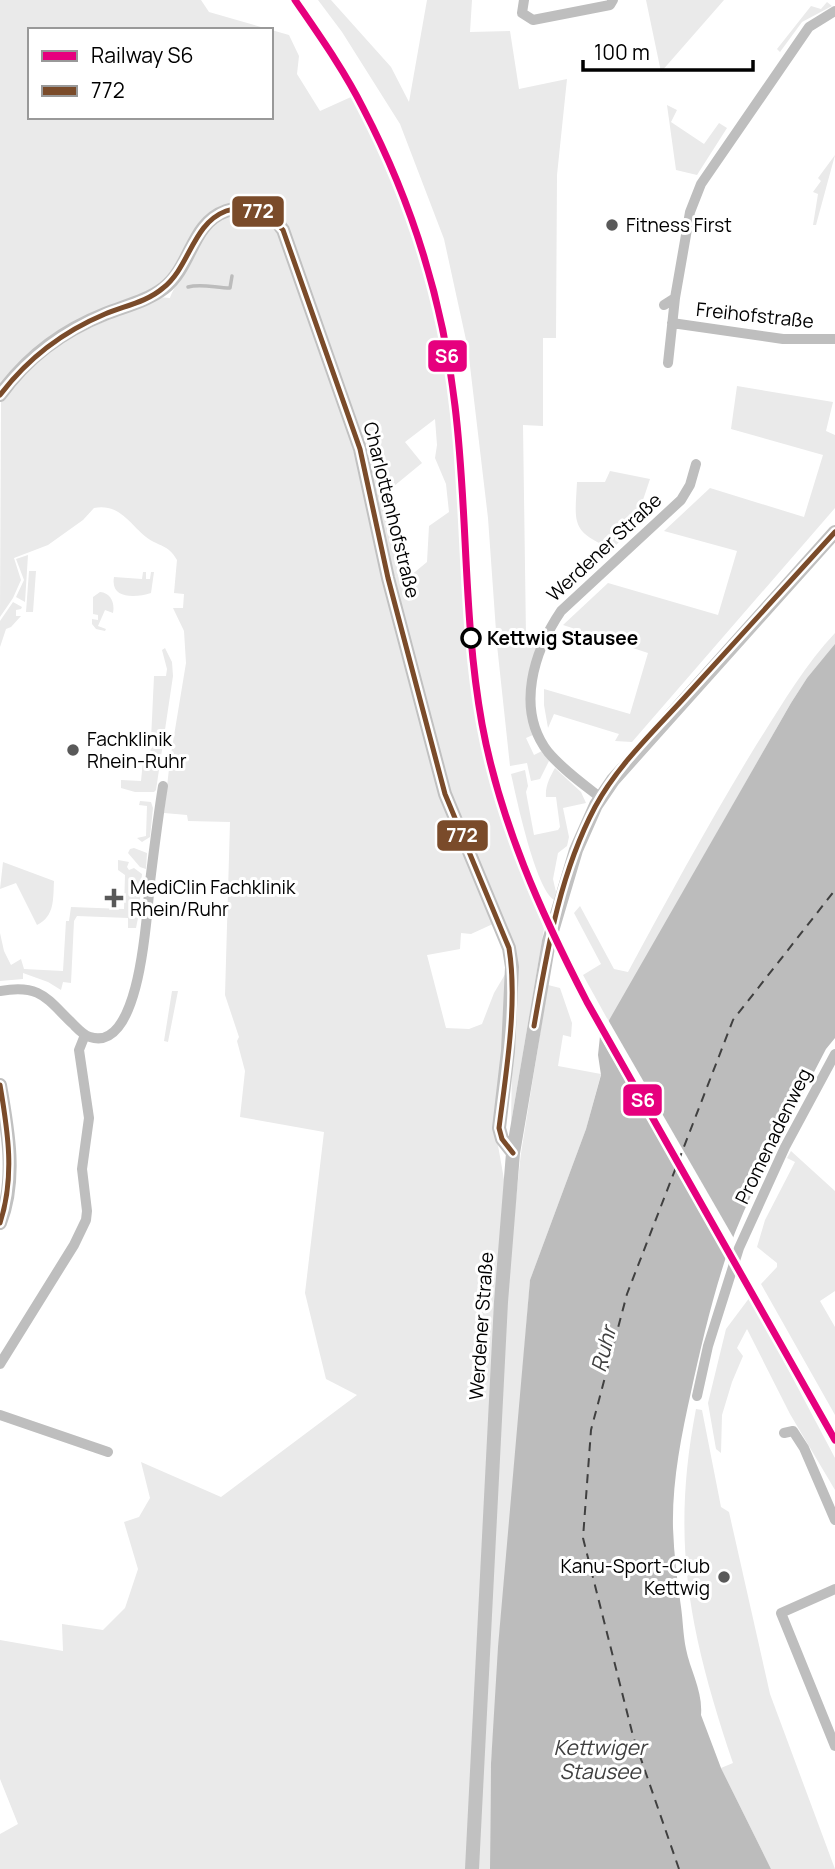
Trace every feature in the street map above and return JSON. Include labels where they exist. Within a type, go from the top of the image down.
[{"type":"main road","name":"Charlottenhofstraße","points":[[0,395],[20,371],[51,342],[91,320],[154,295],[169,284],[181,269],[203,225],[214,216],[231,209],[251,209],[268,216],[283,230],[360,449],[388,578],[445,794],[509,948],[512,967],[508,1051],[499,1128],[502,1139],[513,1153]]},
{"type":"main road","name":"Werdener Straße","points":[[472,1869],[501,1302],[513,1153],[549,941],[576,850],[601,798],[636,751],[835,532]]},
{"type":"main road","points":[[0,1085],[10,1178],[0,1223]]},
{"type":"street","points":[[524,0],[522,13],[533,20],[610,5],[613,0]]},
{"type":"street","points":[[668,363],[675,298],[690,212],[701,184],[809,27],[835,11]]},
{"type":"street","points":[[663,305],[675,298]]},
{"type":"street","name":"Freihofstraße","points":[[672,323],[783,339],[835,339]]},
{"type":"street","name":"Werdener Straße","points":[[601,798],[556,760],[540,738],[531,706],[535,661],[549,629],[561,611],[681,500],[690,485],[696,464]]},
{"type":"street","points":[[0,991],[23,988],[40,993],[85,1035],[95,1038],[111,1035],[124,1016],[136,987],[163,786]]},
{"type":"street","points":[[0,1364],[74,1245],[86,1220],[82,1169],[89,1118],[79,1050],[85,1035]]},
{"type":"street","name":"Promenadenweg","points":[[697,1396],[708,1346],[739,1248],[785,1147],[834,1059]]},
{"type":"street","points":[[0,1415],[108,1452]]},
{"type":"street","points":[[784,1433],[793,1431],[804,1448],[835,1520]]},
{"type":"street","points":[[835,1589],[781,1613],[835,1746]]},
{"type":"shaded area","points":[[0,0],[201,0],[209,12],[265,28],[28,28],[28,119],[273,119],[273,30],[289,35],[299,56],[297,74],[320,111],[351,97],[383,157],[421,259],[445,360],[452,409],[466,625],[479,731],[496,801],[544,929],[511,1123],[514,958],[449,794],[393,583],[285,222],[267,209],[229,203],[171,275],[147,293],[104,310],[0,388]],"holes":[[[435,419],[435,458],[446,484],[449,512],[429,526],[427,562],[404,581],[398,569],[388,491],[422,463],[405,442]]]},
{"type":"shaded area","points":[[318,0],[331,0],[391,67],[409,102],[427,0],[472,0],[470,32],[510,31],[519,89],[567,79],[557,175],[556,338],[543,338],[543,426],[523,425],[526,637],[540,642],[534,660],[535,734],[526,738],[534,755],[542,751],[549,761],[540,779],[531,781],[527,763],[510,766],[497,645],[488,518],[468,349],[444,239],[400,124],[342,32]]},
{"type":"shaded area","points":[[646,0],[724,0],[661,72]]},
{"type":"shaded area","points":[[827,2],[832,6],[802,22],[780,52],[777,49],[811,6],[821,9]]},
{"type":"shaded area","points":[[667,105],[677,110],[671,122],[704,144],[719,123],[727,128],[697,175],[676,170]]},
{"type":"shaded area","points":[[835,155],[816,225],[813,225],[818,194],[813,192],[821,181],[818,178]]},
{"type":"shaded area","points":[[244,214],[266,222],[282,240],[343,406],[420,718],[495,923],[471,934],[461,933],[460,949],[427,955],[446,1028],[469,1029],[482,1024],[494,993],[507,971],[496,1134],[505,1185],[470,1869],[0,1869],[0,1834],[18,1824],[0,1779],[0,1640],[63,1651],[62,1624],[103,1630],[125,1608],[138,1569],[124,1522],[139,1517],[150,1498],[141,1462],[221,1497],[357,1395],[326,1379],[305,1293],[324,1132],[240,1117],[245,1071],[237,1041],[239,1037],[225,995],[230,822],[188,821],[187,815],[164,813],[186,663],[184,631],[173,608],[183,608],[184,594],[174,593],[177,560],[167,548],[146,537],[117,512],[103,507],[94,508],[83,520],[48,545],[14,558],[21,580],[0,617],[1,402],[20,379],[60,342],[158,297],[170,298],[212,225],[222,218]]},
{"type":"shaded area","points":[[737,386],[833,402],[826,431],[835,435],[835,508],[632,742],[615,741],[619,734],[554,714],[548,728],[544,689],[630,714],[648,653],[563,625],[608,583],[718,615],[737,551],[664,531],[710,488],[804,517],[823,455],[731,429]]},
{"type":"shaded area","points":[[610,471],[650,479],[631,526],[612,549],[582,531],[576,516],[577,482],[605,482]]},
{"type":"shaded area","points":[[28,555],[25,602],[16,597],[24,580],[16,559]]},
{"type":"shaded area","points":[[29,571],[36,571],[33,612],[26,612]]},
{"type":"shaded area","points":[[143,572],[146,572],[146,579],[150,579],[151,572],[154,572],[151,593],[131,596],[116,589],[114,577],[142,579]]},
{"type":"shaded area","points":[[100,592],[109,596],[113,606],[113,613],[105,610],[98,626],[106,629],[105,631],[96,629],[92,624],[92,619],[98,620],[98,615],[93,614],[93,597]]},
{"type":"shaded area","points":[[13,602],[22,607],[16,610],[16,616],[21,616],[6,629],[0,647],[0,621]]},
{"type":"shaded area","points":[[835,633],[835,645],[807,678],[791,703],[609,1022],[583,975],[601,964],[574,913],[580,906],[614,969],[628,972],[755,747],[802,674]]},
{"type":"shaded area","points":[[165,648],[172,662],[173,676],[156,790],[135,792],[121,788],[121,780],[141,781],[143,761],[150,761],[154,676],[166,676],[162,650]]},
{"type":"shaded area","points":[[555,768],[581,792],[586,803],[563,808],[569,837],[567,846],[558,853],[553,879],[556,892],[554,900],[547,892],[534,861],[511,774],[525,770],[534,835],[558,830],[560,827],[556,797],[546,797],[547,785]]},
{"type":"shaded area","points":[[140,801],[151,802],[153,808],[150,837],[142,842],[137,838],[146,836],[147,806],[139,805]]},
{"type":"shaded area","points":[[134,848],[147,853],[146,869],[140,867],[128,853]]},
{"type":"shaded area","points":[[118,860],[129,862],[129,870],[134,868],[142,874],[139,912],[132,911],[131,916],[138,918],[136,928],[128,928],[128,918],[77,916],[74,921],[71,983],[63,982],[61,990],[23,973],[23,979],[0,981],[0,933],[11,965],[21,959],[24,969],[63,971],[66,921],[69,921],[71,907],[124,909],[125,875],[118,870]]},
{"type":"shaded area","points":[[3,862],[54,881],[50,912],[37,925],[16,883],[0,889]]},
{"type":"shaded area","points":[[548,985],[560,988],[572,1023],[571,1037],[563,1035],[558,1066],[601,1074],[586,1129],[530,1280],[491,1763],[490,1869],[478,1869],[504,1305],[521,1153]]},
{"type":"shaded area","points":[[172,991],[178,991],[168,1042],[164,1041]]},
{"type":"shaded area","points":[[791,1151],[835,1191],[835,1291],[820,1301],[835,1327],[835,1415],[761,1284],[777,1267],[777,1263],[757,1247],[765,1220],[795,1162],[787,1158]]},
{"type":"shaded area","points":[[750,1297],[835,1458],[835,1490],[790,1414],[747,1329],[737,1348],[743,1356],[722,1415],[721,1453],[716,1449],[708,1403],[726,1329]]},
{"type":"shaded area","points":[[696,1409],[702,1410],[721,1507],[729,1512],[770,1694],[835,1869],[771,1869],[721,1768],[733,1763],[705,1673],[689,1588],[685,1546],[688,1457]]},
{"type":"water","name":"Kettwiger Stausee","points":[[835,644],[835,1038],[826,1049],[773,1150],[748,1201],[727,1254],[716,1288],[687,1409],[673,1511],[684,1638],[700,1698],[701,1715],[721,1768],[771,1869],[490,1869],[491,1763],[498,1647],[530,1280],[586,1129],[601,1075],[598,1055],[600,1036],[791,703],[807,678]]},
{"type":"pier","points":[[607,1018],[736,1242],[729,1261],[598,1033]]},
{"type":"waterway","points":[[188,287],[230,288],[232,276]]},
{"type":"ferry route","points":[[679,1869],[633,1736],[583,1538],[591,1430],[627,1294],[733,1020],[835,890]]},
{"type":"rail line","name":"S6","points":[[295,0],[348,80],[380,143],[410,215],[433,290],[450,367],[455,406],[476,685],[490,760],[511,832],[538,901],[587,1002],[835,1440]]},
{"type":"transit line","name":"772","points":[[0,395],[22,369],[60,338],[89,321],[157,293],[172,279],[198,236],[215,217],[234,209],[250,209],[265,214],[283,230],[360,449],[388,578],[445,794],[509,948],[512,1014],[499,1128],[502,1139],[513,1153]]},
{"type":"transit line","name":"772","points":[[534,1026],[563,887],[583,833],[604,792],[637,749],[835,532]]},
{"type":"transit line","name":"772","points":[[0,1085],[9,1154],[5,1206],[0,1223]]},
{"type":"place","name":"Fitness First","points":[[612,225]]},
{"type":"place","name":"Kettwig Stausee","points":[[471,638]]},
{"type":"place","name":"Fachklinik Rhein-Ruhr","points":[[73,750]]},
{"type":"place","name":"MediClin Fachklinik Rhein/Ruhr","points":[[114,898]]},
{"type":"place","name":"Kanu-Sport-Club Kettwig","points":[[724,1577]]},
{"type":"water label","name":"Ruhr","points":[[603,1349]]}]
